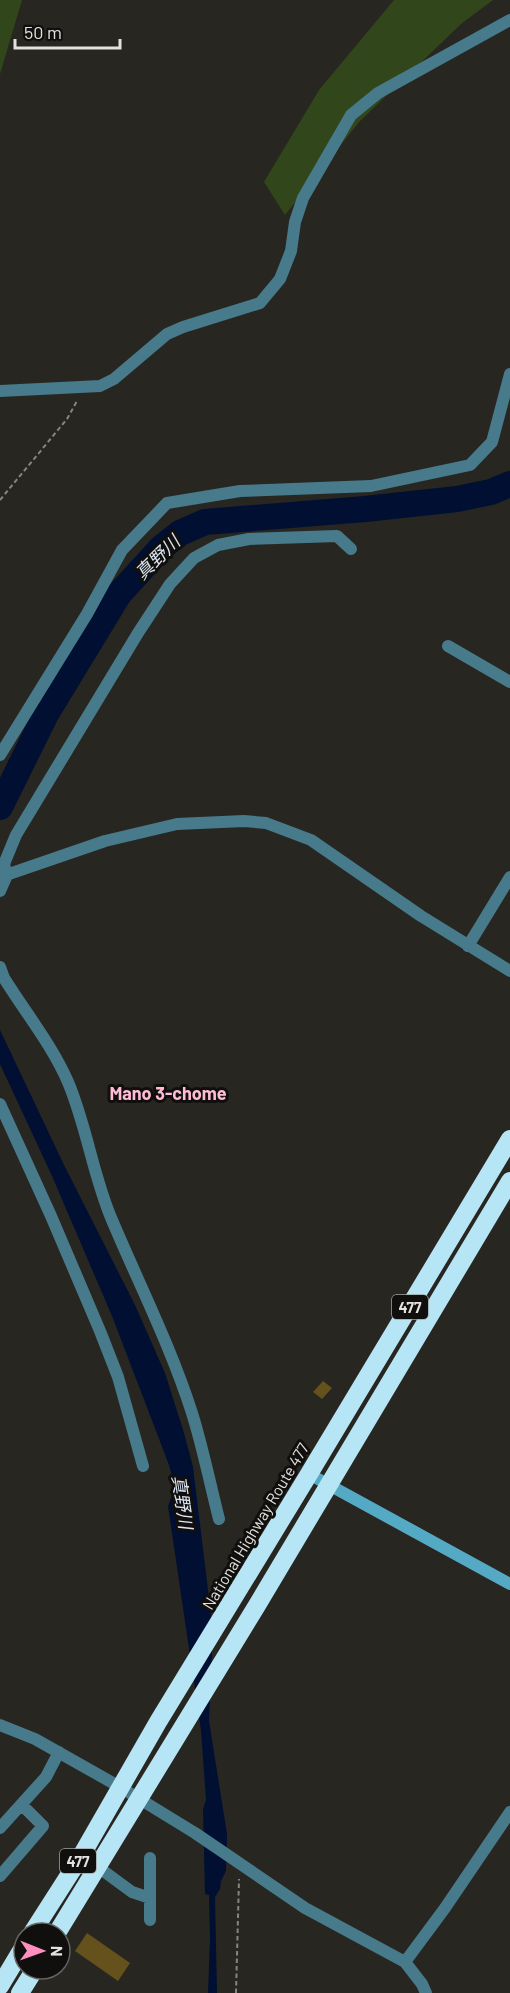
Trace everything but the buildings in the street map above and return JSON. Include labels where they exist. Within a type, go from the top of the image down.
[{"type":"highway","name":"National Highway Route 477","points":[[40,1921],[80,1858],[158,1722],[510,1139]]},
{"type":"highway","name":"477","points":[[64,1921],[256,1607],[510,1181]]},
{"type":"highway","points":[[0,1986],[12,1966]]},
{"type":"street","points":[[0,391],[100,386],[114,379],[167,334],[260,303],[280,279],[291,251],[295,222],[303,198],[351,115],[378,93],[510,20]]},
{"type":"street","points":[[0,755],[87,614],[122,550],[167,503],[240,491],[371,486],[470,465],[492,442],[510,374]]},
{"type":"street","points":[[0,891],[4,864],[16,835],[138,633],[170,584],[194,558],[218,545],[249,539],[337,536],[351,549]]},
{"type":"street","points":[[448,646],[510,682]]},
{"type":"street","points":[[3,876],[105,841],[177,824],[244,821],[266,823],[311,840],[468,946],[510,971]]},
{"type":"street","points":[[468,946],[510,877]]},
{"type":"street","points":[[0,967],[4,978],[54,1055],[68,1083],[111,1219],[152,1312],[192,1413],[219,1519]]},
{"type":"street","points":[[0,1104],[100,1331],[118,1377],[143,1466]]},
{"type":"street","points":[[309,1474],[510,1584]]},
{"type":"street","points":[[0,1725],[35,1739],[120,1787],[195,1833],[305,1908],[405,1962],[421,1990]]},
{"type":"street","points":[[0,1828],[46,1777],[59,1752]]},
{"type":"street","points":[[0,1876],[43,1826],[22,1805]]},
{"type":"street","points":[[405,1962],[445,1908],[510,1812]]},
{"type":"street","points":[[150,1858],[150,1920]]},
{"type":"street","points":[[98,1867],[132,1892],[150,1898]]},
{"type":"path","points":[[0,500],[67,419],[86,388]]},
{"type":"path","points":[[236,1993],[240,1864]]},
{"type":"green space","points":[[0,0],[22,0],[0,74]]},
{"type":"green space","points":[[394,0],[493,0],[461,24],[359,122],[285,215],[264,182],[319,90]]},
{"type":"water","points":[[0,1030],[64,1165],[135,1305],[165,1373],[193,1467],[213,1631],[209,1721],[227,1834],[226,1871],[215,1897],[217,1993],[208,1993],[209,1895],[205,1894],[203,1809],[206,1800],[201,1730],[168,1506],[175,1487],[169,1465],[112,1316],[52,1176],[0,1064]]},
{"type":"waterway","name":"真野川","points":[[0,807],[46,714],[119,594],[161,548],[180,533],[205,522],[457,499],[491,492],[510,484]]},
{"type":"district","name":"Mano 3-chome","points":[[168,1093]]}]
